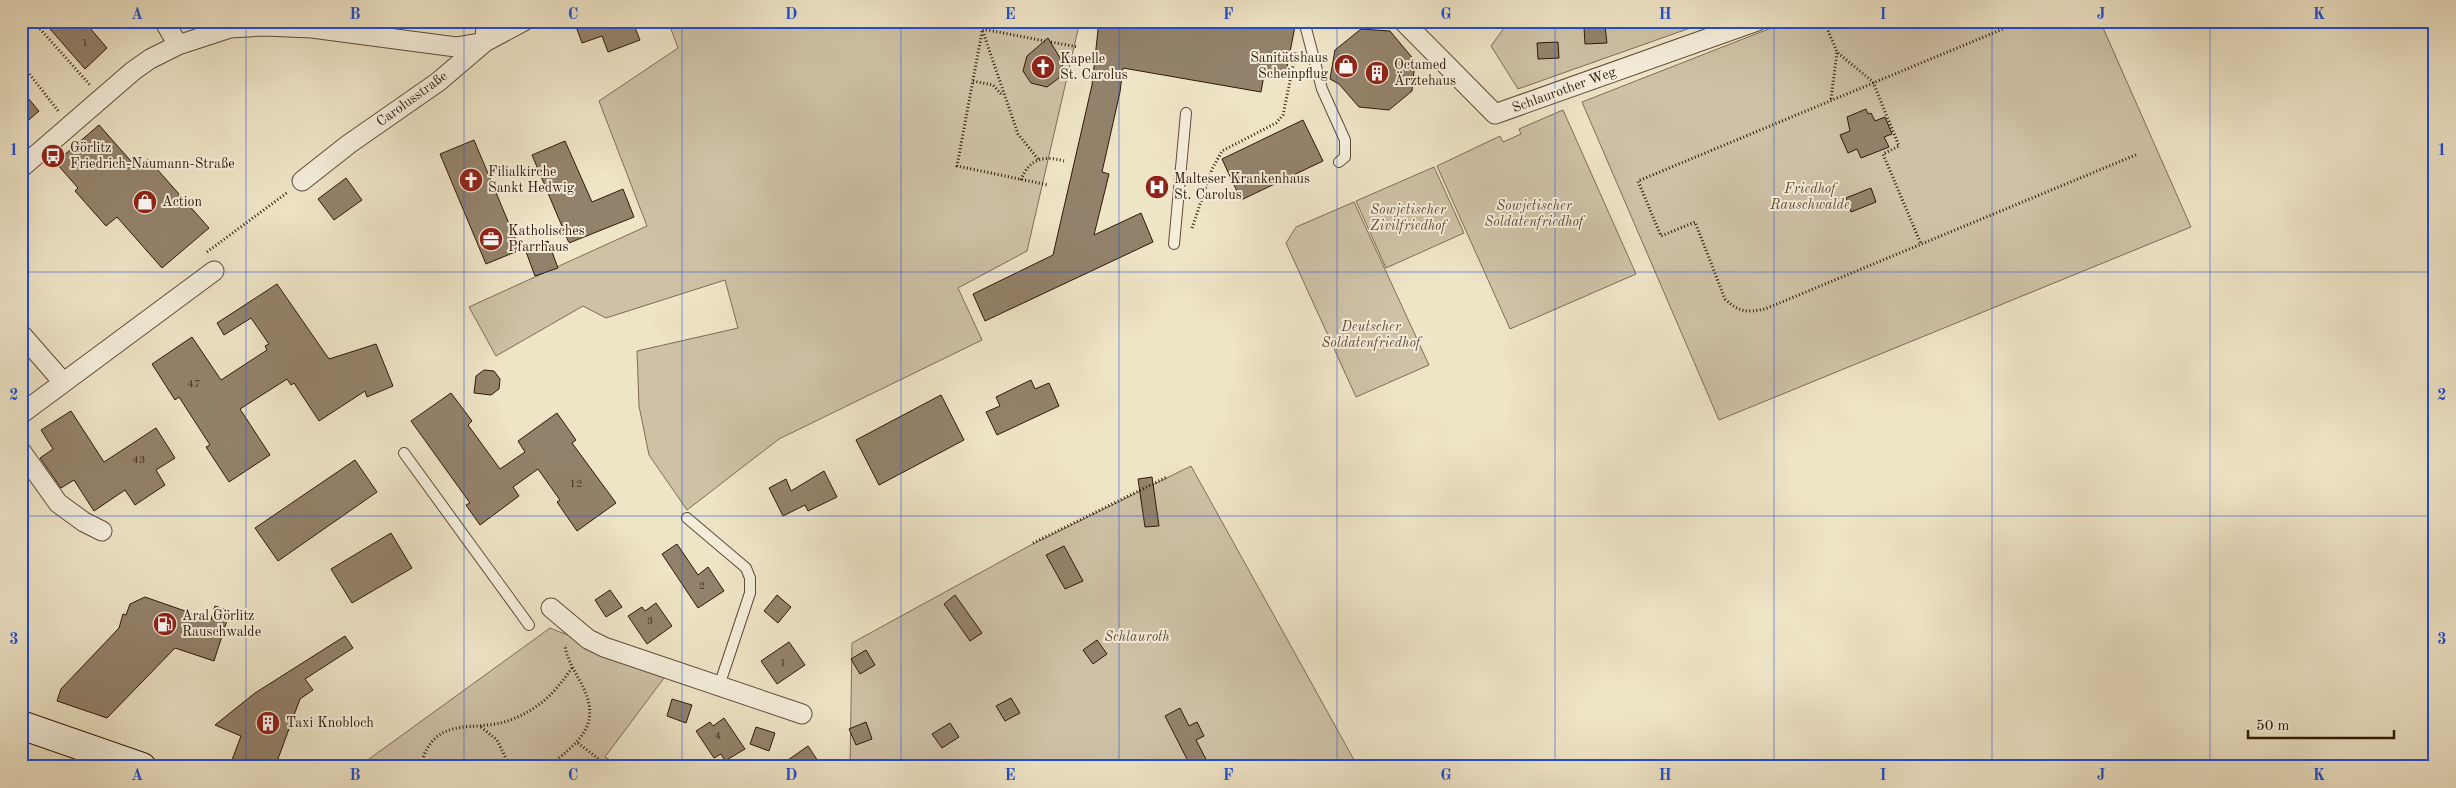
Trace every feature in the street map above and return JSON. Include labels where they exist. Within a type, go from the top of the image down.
[{"type":"street","points":[[164,21],[178,45]]},
{"type":"street","points":[[21,168],[133,71],[150,59],[178,45],[230,28],[264,26],[312,28],[456,47],[485,42],[486,21]]},
{"type":"street","name":"Carolusstraße","points":[[302,181],[349,144],[438,82],[485,42],[524,21]]},
{"type":"street","name":"Schlaurother Weg","points":[[1403,21],[1495,114],[1757,21]]},
{"type":"street","points":[[21,414],[214,271]]},
{"type":"street","points":[[21,334],[63,382]]},
{"type":"street","points":[[21,451],[58,503],[84,522],[102,531]]},
{"type":"street","points":[[551,608],[588,639],[604,647],[802,714]]},
{"type":"street","points":[[21,725],[142,767]]},
{"type":"lane","points":[[1305,25],[1322,88],[1345,140],[1345,157],[1339,162]]},
{"type":"lane","points":[[1174,244],[1186,113]]},
{"type":"lane","points":[[404,453],[529,625]]},
{"type":"lane","points":[[687,518],[746,568],[750,578],[750,593],[719,686]]},
{"type":"path","points":[[33,21],[102,99]]},
{"type":"path","points":[[984,21],[957,166],[1048,185]]},
{"type":"path","points":[[1824,21],[1837,52],[1873,82],[1899,146],[1883,154],[1921,244]]},
{"type":"path","points":[[2022,21],[1638,181],[1660,236],[1695,222],[1725,299],[1734,308],[1746,313],[1765,309],[2138,154]]},
{"type":"path","points":[[1189,236],[1218,157],[1222,151],[1276,123],[1283,115],[1298,41],[1305,25]]},
{"type":"path","points":[[982,29],[1046,41]]},
{"type":"path","points":[[982,29],[1004,99],[1020,138],[1038,159]]},
{"type":"path","points":[[1051,42],[1078,47]]},
{"type":"path","points":[[1831,100],[1837,52]]},
{"type":"path","points":[[21,63],[50,102],[71,126]]},
{"type":"path","points":[[973,81],[993,85],[1004,99]]},
{"type":"path","points":[[1021,180],[1026,168],[1038,159],[1050,157],[1064,160]]},
{"type":"path","points":[[1033,543],[1167,477]]},
{"type":"path","points":[[420,767],[430,744],[439,736],[450,729],[465,725],[496,725],[539,706],[555,692],[572,668],[590,701],[590,719],[578,743],[548,767]]},
{"type":"path","points":[[481,726],[497,740],[510,767]]},
{"type":"path","points":[[578,743],[609,767]]},
{"type":"green space","points":[[668,21],[1080,21],[1027,251],[958,288],[982,340],[779,439],[687,510],[649,455],[639,406],[637,351],[738,328],[725,280],[606,318],[583,306],[496,356],[469,307],[647,226],[599,101],[678,48]]},
{"type":"green space","points":[[1509,21],[1710,21],[1518,89],[1491,46]]},
{"type":"green space","name":"Friedhof Rauschwalde","points":[[1789,21],[2100,21],[2191,227],[1719,420],[1582,102]]},
{"type":"green space","name":"Sowjetischer Soldatenfriedhof","points":[[1563,110],[1636,274],[1510,329],[1437,166],[1500,136],[1503,142],[1521,134],[1519,129]]},
{"type":"green space","name":"Sowjetischer Zivilfriedhof","points":[[1434,167],[1464,233],[1386,268],[1356,201]]},
{"type":"green space","name":"Deutscher Soldatenfriedhof","points":[[1354,202],[1429,365],[1356,397],[1286,243],[1296,227]]},
{"type":"green space","name":"Schlauroth","points":[[1191,466],[1358,767],[850,767],[852,643],[1029,546]]},
{"type":"green space","points":[[550,628],[667,674],[605,757],[622,767],[358,767]]},
{"type":"building","points":[[43,21],[84,21],[107,48],[85,69]]},
{"type":"building","points":[[584,21],[637,21],[638,24],[634,25],[640,40],[608,52],[602,36],[582,43],[575,24]]},
{"type":"building","points":[[1099,21],[1296,21],[1285,78],[1264,75],[1261,92],[1123,68],[1120,92],[1102,172],[1109,174],[1094,235],[1141,213],[1153,242],[985,321],[973,294],[1053,255],[1092,85]]},
{"type":"building","points":[[1605,26],[1607,43],[1585,44],[1584,27]]},
{"type":"building","name":"Octamed Ärztehaus","points":[[1361,29],[1390,31],[1415,61],[1412,91],[1389,110],[1359,107],[1339,84],[1330,79],[1335,50]]},
{"type":"building","name":"Kapelle St. Carolus","points":[[1048,38],[1063,63],[1059,78],[1047,87],[1031,83],[1023,71],[1027,56]]},
{"type":"building","points":[[1558,42],[1559,58],[1538,59],[1537,43]]},
{"type":"building","points":[[21,90],[39,111],[21,127]]},
{"type":"building","points":[[1866,109],[1868,114],[1871,113],[1875,121],[1885,117],[1892,134],[1884,137],[1889,147],[1861,158],[1857,149],[1848,153],[1840,135],[1850,131],[1847,117]]},
{"type":"building","points":[[1303,120],[1323,161],[1241,200],[1222,159]]},
{"type":"building","name":"Action","points":[[99,125],[137,168],[148,159],[209,228],[162,268],[117,217],[106,226],[75,191],[78,188],[57,164],[65,157],[63,156]]},
{"type":"building","points":[[474,140],[520,250],[486,264],[440,154]]},
{"type":"building","points":[[565,141],[592,202],[623,189],[634,217],[569,243],[532,155]]},
{"type":"building","points":[[346,178],[362,200],[334,220],[318,199]]},
{"type":"building","points":[[1871,188],[1876,202],[1851,212],[1846,198]]},
{"type":"building","points":[[548,241],[558,268],[535,276],[525,249]]},
{"type":"building","points":[[277,284],[329,359],[376,344],[393,386],[367,397],[365,391],[319,421],[294,383],[291,385],[287,379],[240,409],[270,455],[229,482],[206,447],[210,445],[179,397],[175,400],[152,364],[192,337],[221,380],[267,350],[265,346],[269,344],[251,318],[224,335],[217,323]]},
{"type":"building","points":[[484,370],[494,371],[500,379],[499,389],[491,395],[474,393],[476,376]]},
{"type":"building","points":[[1031,380],[1035,389],[1049,383],[1059,406],[997,435],[986,412],[1000,406],[996,397]]},
{"type":"building","points":[[451,393],[472,421],[468,425],[500,469],[525,452],[518,441],[557,413],[576,440],[572,443],[616,503],[577,531],[557,502],[560,500],[538,469],[513,487],[519,496],[480,525],[466,505],[470,503],[411,421]]},
{"type":"building","points":[[941,395],[964,440],[879,485],[856,440]]},
{"type":"building","points":[[71,411],[104,462],[156,428],[175,458],[156,470],[165,485],[135,505],[125,490],[94,511],[74,480],[61,488],[40,458],[53,449],[41,430]]},
{"type":"building","points":[[355,460],[377,492],[278,561],[255,528]]},
{"type":"building","points":[[824,471],[837,497],[808,511],[805,505],[783,516],[769,488],[786,479],[791,491]]},
{"type":"building","points":[[1152,477],[1159,526],[1145,527],[1138,479]]},
{"type":"building","points":[[391,533],[412,568],[352,603],[331,569]]},
{"type":"building","points":[[677,544],[698,575],[708,567],[724,591],[698,608],[662,554]]},
{"type":"building","points":[[1064,546],[1083,581],[1065,589],[1046,555]]},
{"type":"building","points":[[610,590],[622,607],[606,617],[595,600]]},
{"type":"building","points":[[777,595],[791,607],[778,623],[764,611]]},
{"type":"building","points":[[955,595],[982,633],[970,641],[944,604]]},
{"type":"building","points":[[145,597],[211,620],[215,606],[230,611],[214,661],[175,648],[107,718],[57,701],[61,689],[119,628],[123,614],[126,615],[130,604]]},
{"type":"building","points":[[656,603],[672,626],[647,644],[628,616],[642,607],[645,611]]},
{"type":"building","points":[[345,636],[353,648],[305,679],[313,690],[300,699],[275,767],[250,767],[232,760],[241,736],[215,725],[255,693]]},
{"type":"building","points":[[1097,640],[1107,654],[1093,664],[1083,650]]},
{"type":"building","points":[[789,642],[805,665],[777,684],[761,661]]},
{"type":"building","points":[[866,650],[875,665],[860,674],[851,659]]},
{"type":"building","points":[[1011,698],[1020,713],[1005,721],[996,706]]},
{"type":"building","points":[[672,699],[692,705],[686,723],[667,716]]},
{"type":"building","points":[[1180,708],[1189,726],[1197,722],[1204,736],[1196,740],[1210,767],[1191,767],[1165,716]]},
{"type":"building","points":[[724,718],[745,749],[725,761],[721,754],[714,758],[696,731],[710,722],[713,726]]},
{"type":"building","points":[[866,722],[872,739],[856,745],[849,729]]},
{"type":"building","points":[[950,723],[959,737],[942,748],[932,734]]},
{"type":"building","points":[[756,727],[775,733],[769,751],[750,744]]},
{"type":"building","points":[[808,746],[822,767],[778,767]]},
{"type":"place","name":"Sanitätshaus Scheinpflug","points":[[1346,66]]},
{"type":"place","name":"Kapelle St. Carolus","points":[[1043,67]]},
{"type":"place","name":"Octamed Ärztehaus","points":[[1377,73]]},
{"type":"place","name":"Görlitz Friedrich-Naumann-Straße","points":[[53,156]]},
{"type":"place","name":"Filialkirche Sankt Hedwig","points":[[471,180]]},
{"type":"place","name":"Malteser Krankenhaus St. Carolus","points":[[1157,187]]},
{"type":"place","name":"Action","points":[[145,202]]},
{"type":"place","name":"Katholisches Pfarrhaus","points":[[491,239]]},
{"type":"place","name":"Aral Görlitz Rauschwalde","points":[[165,624]]},
{"type":"place","name":"Taxi Knobloch","points":[[268,723]]}]
